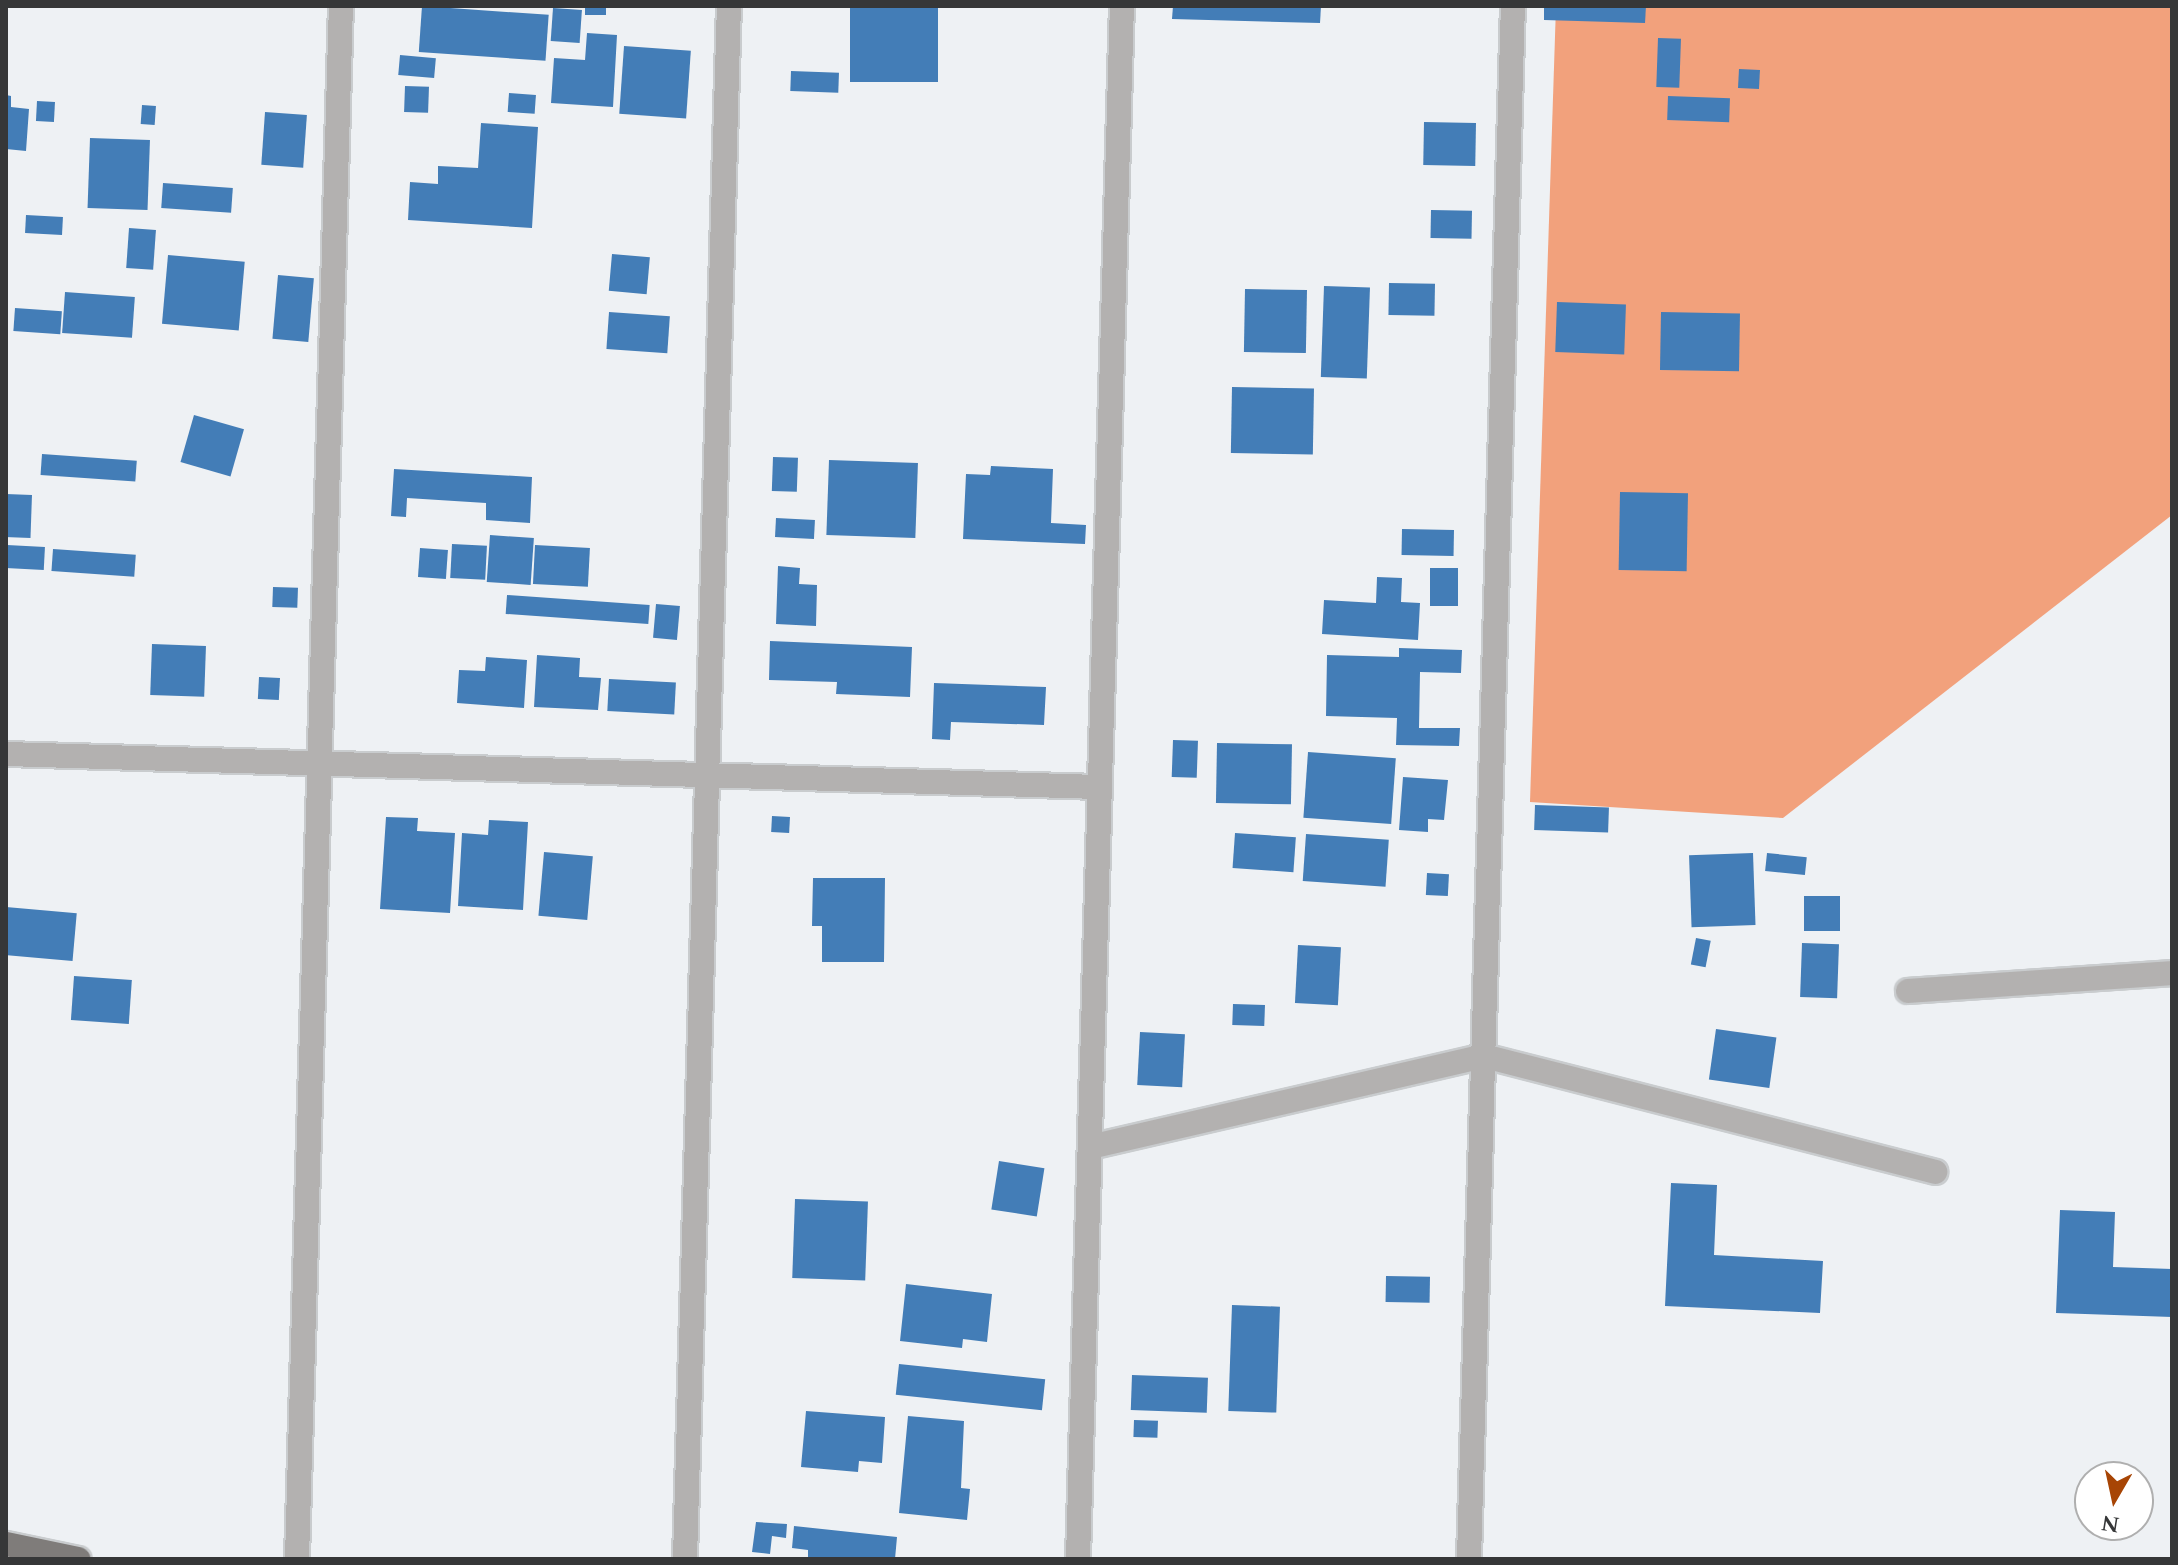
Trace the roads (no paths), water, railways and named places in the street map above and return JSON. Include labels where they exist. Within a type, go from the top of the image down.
[{"type":"main road","points":[[6,1544],[78,1559]]},
{"type":"street","points":[[297,1559],[341,6]]},
{"type":"street","points":[[685,1559],[729,6]]},
{"type":"street","points":[[1078,1559],[1122,6]]},
{"type":"street","points":[[1469,1559],[1513,6]]},
{"type":"street","points":[[6,754],[1100,787]]},
{"type":"street","points":[[1908,991],[2172,973]]},
{"type":"street","points":[[1090,1147],[1484,1056],[1935,1172]]}]
